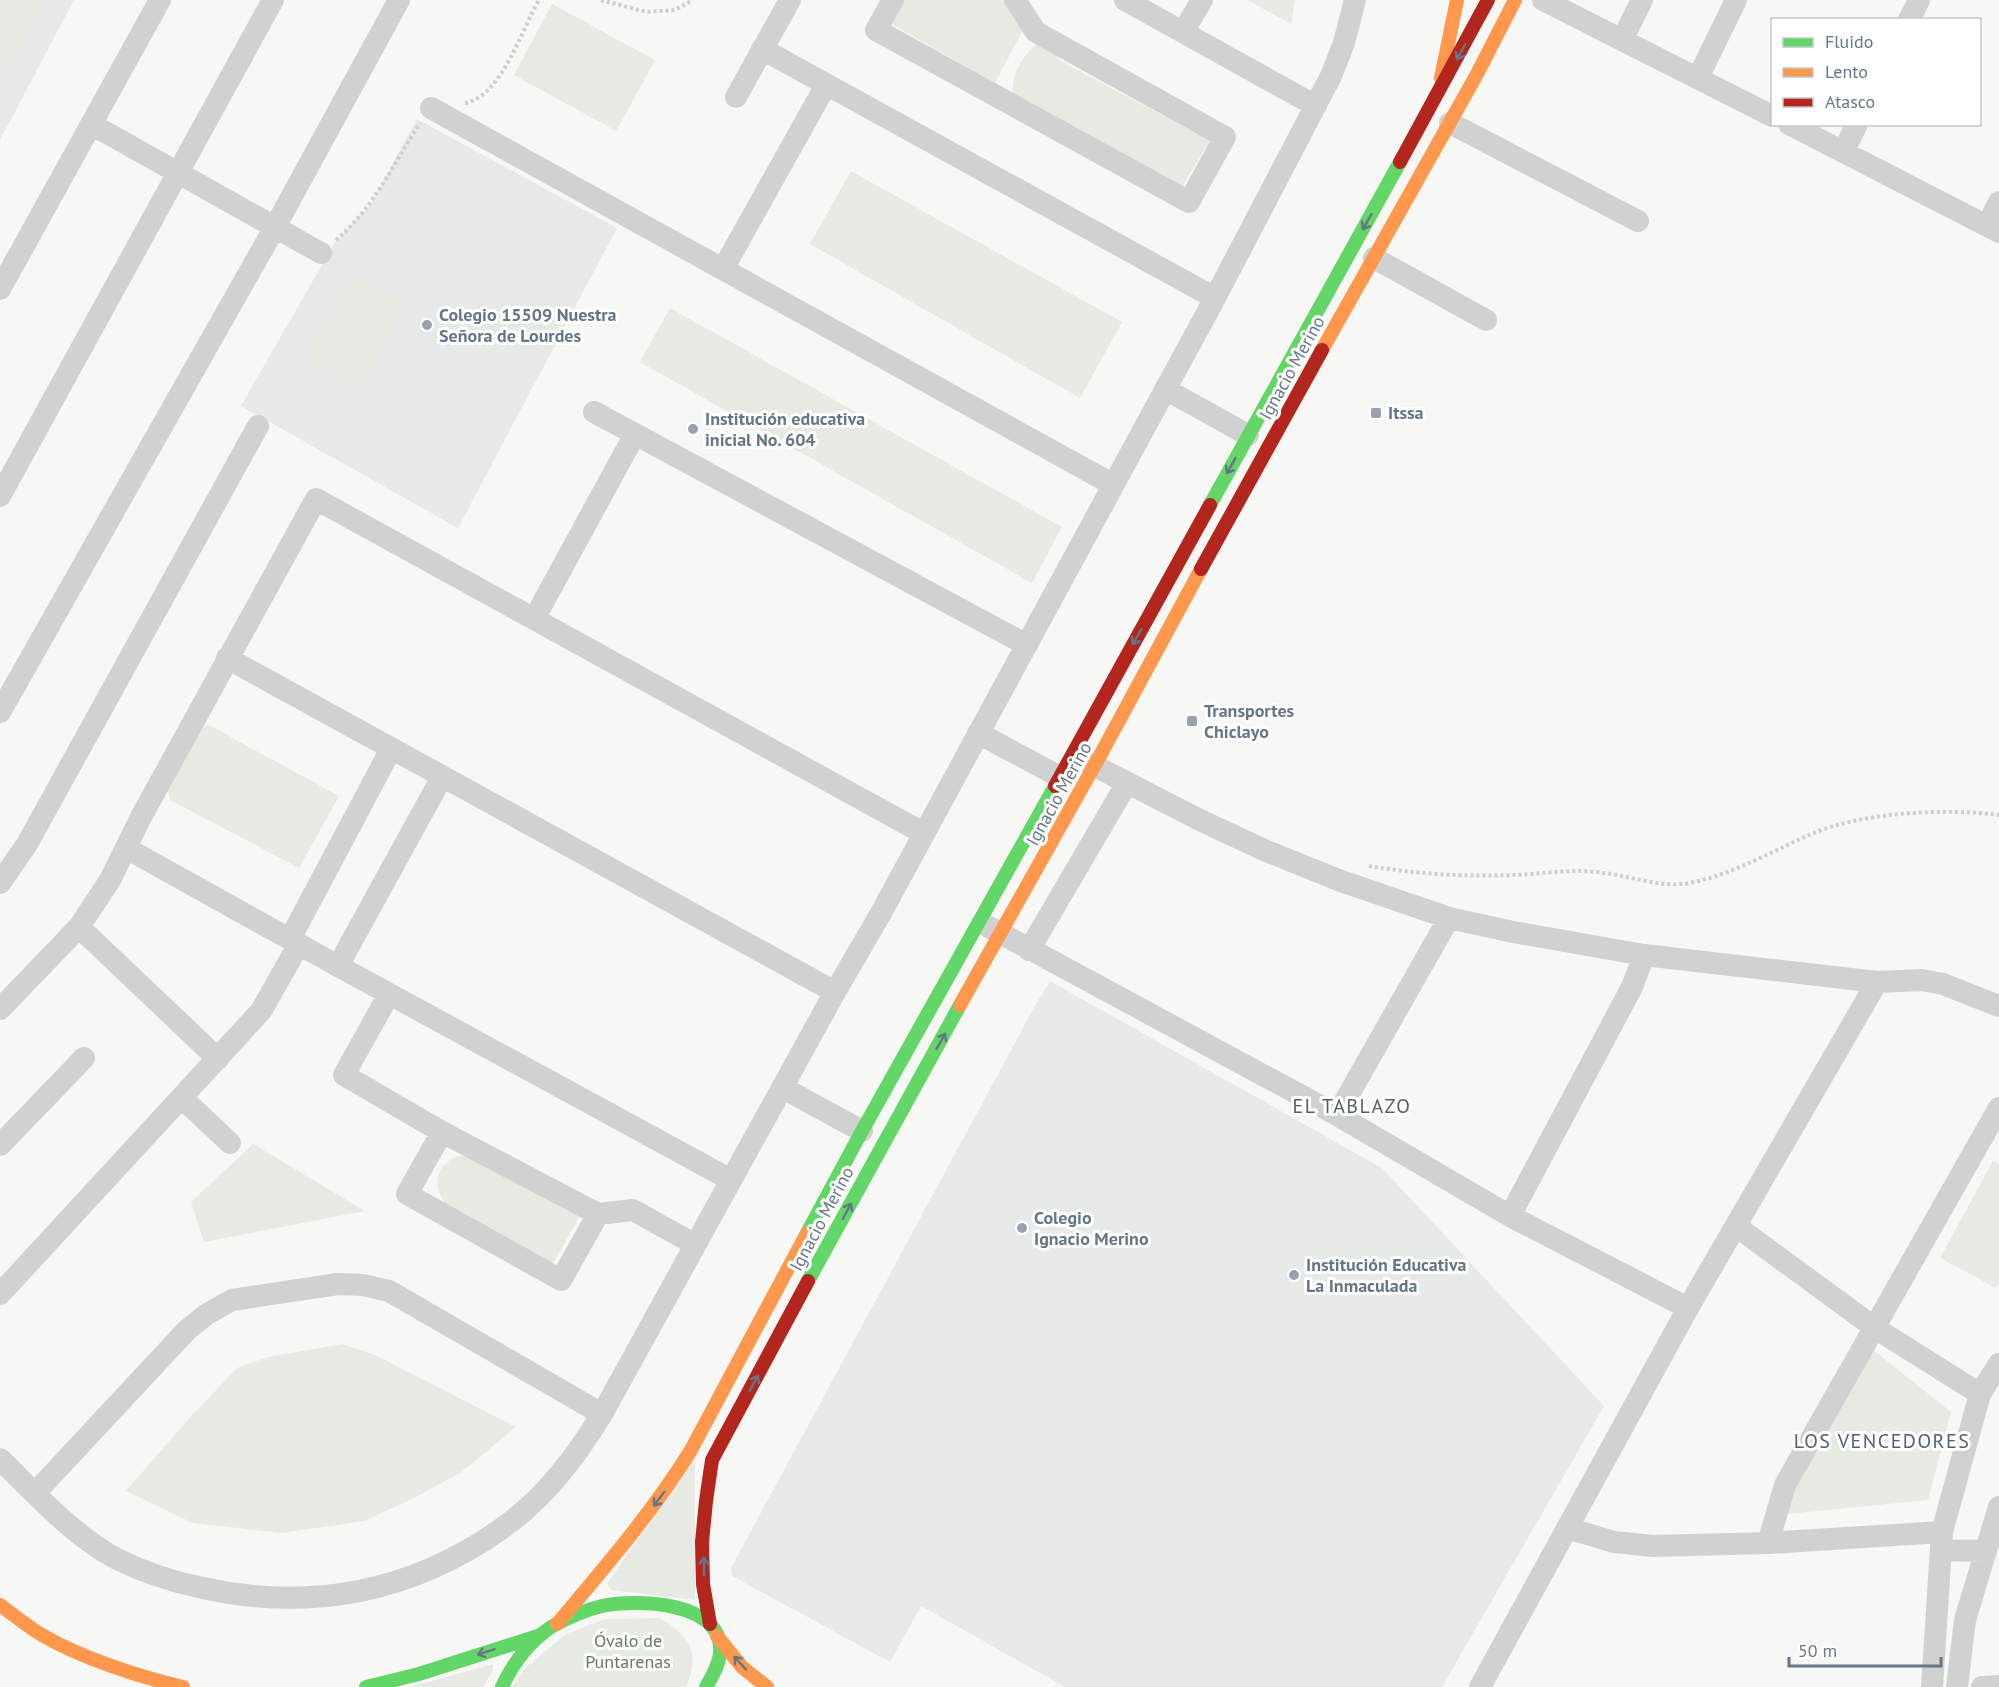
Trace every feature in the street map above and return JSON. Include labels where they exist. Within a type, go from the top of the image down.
[{"type":"main road","points":[[1436,98],[1456,0]]},
{"type":"main road","points":[[557,1624],[632,1534],[675,1477],[691,1450],[862,1131],[1073,755],[1488,0]]},
{"type":"main road","name":"Ignacio Merino","points":[[706,1687],[718,1660],[720,1649],[705,1603],[702,1531],[712,1460],[883,1143],[1095,766],[1268,446],[1450,123],[1515,0]]},
{"type":"main road","points":[[502,1687],[515,1662],[534,1641],[557,1624],[576,1614],[602,1606],[627,1604],[675,1606],[695,1614],[714,1630],[742,1667],[767,1687]]},
{"type":"main road","points":[[0,1605],[42,1635],[75,1651],[151,1680],[183,1687]]},
{"type":"main road","points":[[366,1687],[419,1674],[542,1635]]},
{"type":"street","points":[[0,289],[160,0]]},
{"type":"street","points":[[0,496],[273,0]]},
{"type":"street","points":[[0,712],[275,226],[399,0]]},
{"type":"street","points":[[736,97],[790,0]]},
{"type":"street","points":[[893,0],[876,30],[1189,202],[1225,137],[1036,32],[1015,0]]},
{"type":"street","points":[[1125,0],[1316,106]]},
{"type":"street","points":[[1183,32],[1202,0]]},
{"type":"street","points":[[0,1459],[58,1516],[87,1539],[116,1558],[147,1573],[179,1583],[226,1593],[262,1598],[298,1599],[380,1587],[423,1573],[502,1529],[537,1500],[564,1471],[602,1414],[694,1244],[881,913],[1215,298],[1316,106],[1344,43],[1355,0]]},
{"type":"street","points":[[1543,0],[1771,115]]},
{"type":"street","points":[[1622,40],[1642,0]]},
{"type":"street","points":[[1698,78],[1736,0]]},
{"type":"street","points":[[1910,18],[1919,0]]},
{"type":"street","points":[[762,49],[1215,298]]},
{"type":"street","points":[[723,269],[826,85]]},
{"type":"street","points":[[431,108],[1112,484]]},
{"type":"street","points":[[1450,123],[1638,221]]},
{"type":"street","points":[[91,124],[321,253]]},
{"type":"street","points":[[1793,126],[1993,229],[1999,202]]},
{"type":"street","points":[[1843,152],[1856,126]]},
{"type":"street","points":[[1374,258],[1486,320]]},
{"type":"street","points":[[1165,389],[1248,435]]},
{"type":"street","points":[[594,412],[1027,645]]},
{"type":"street","points":[[0,883],[27,844],[258,426]]},
{"type":"street","points":[[534,619],[635,434]]},
{"type":"street","points":[[0,1009],[79,927],[110,880],[227,658],[316,499],[923,833]]},
{"type":"street","points":[[227,658],[835,992]]},
{"type":"street","points":[[978,733],[1060,777]]},
{"type":"street","points":[[0,1294],[261,1011],[391,749]]},
{"type":"street","points":[[1073,755],[1264,850],[1341,881],[1449,918],[1513,932],[1644,955],[1877,982],[1922,980],[1943,984],[1999,1006]]},
{"type":"street","points":[[338,966],[442,777]]},
{"type":"street","points":[[1029,950],[1127,783]]},
{"type":"street","points":[[126,848],[388,994],[731,1180]]},
{"type":"street","points":[[1337,1115],[1449,918]]},
{"type":"street","points":[[979,922],[1337,1115],[1510,1216],[1688,1308]]},
{"type":"street","points":[[79,927],[218,1059]]},
{"type":"street","points":[[1510,1216],[1632,987],[1644,955]]},
{"type":"street","points":[[1480,1687],[1688,1308],[1877,982]]},
{"type":"street","points":[[388,994],[344,1075],[442,1132],[598,1214],[633,1210],[694,1244]]},
{"type":"street","points":[[0,1145],[84,1059]]},
{"type":"street","points":[[783,1088],[862,1131]]},
{"type":"street","points":[[183,1098],[230,1143]]},
{"type":"street","points":[[1768,1543],[1785,1485],[1999,1108]]},
{"type":"street","points":[[442,1132],[407,1194],[561,1280],[598,1214]]},
{"type":"street","points":[[1736,1226],[1875,1328],[1980,1394]]},
{"type":"street","points":[[35,1493],[187,1330],[207,1314],[232,1300],[338,1284],[363,1284],[389,1292],[602,1414]]},
{"type":"street","points":[[1932,1687],[1941,1541],[1980,1394],[1999,1364]]},
{"type":"street","points":[[1957,1687],[1965,1620],[1999,1506]]},
{"type":"street","points":[[1567,1528],[1614,1542],[1653,1546],[1941,1541],[1986,1551]]},
{"type":"street","points":[[1982,1687],[1999,1686]]},
{"type":"path","points":[[601,0],[646,12],[675,10],[693,0]]},
{"type":"path","points":[[1366,866],[1388,870],[1464,875],[1595,872],[1672,884],[1693,883],[1729,870],[1813,833],[1847,822],[1884,816],[1943,812],[1999,815]]},
{"type":"shaded area","points":[[0,0],[74,0],[0,140]]},
{"type":"shaded area","name":"Colegio 15509 Nuestra Señora de Lourdes","points":[[417,119],[617,228],[458,528],[241,406],[334,244],[370,205]]},
{"type":"shaded area","name":"Institución Educativa La Inmaculada","points":[[1050,981],[1382,1168],[1604,1406],[1442,1687],[1065,1687],[921,1606],[890,1662],[732,1576],[731,1568]]},
{"type":"green space","points":[[0,0],[44,0],[2,77],[0,76]]},
{"type":"green space","points":[[905,0],[1005,0],[1007,9],[1023,30],[995,83],[892,24]]},
{"type":"green space","points":[[1247,0],[1295,0],[1291,24]]},
{"type":"green space","points":[[552,4],[655,60],[616,131],[514,75]]},
{"type":"green space","points":[[1040,42],[1063,62],[1210,141],[1182,187],[1013,93],[1014,79],[1020,64],[1029,51]]},
{"type":"green space","points":[[851,171],[1122,322],[1080,398],[810,244]]},
{"type":"green space","points":[[350,274],[406,304],[360,389],[305,360]]},
{"type":"green space","points":[[670,308],[1062,527],[1032,583],[640,362]]},
{"type":"green space","points":[[209,725],[339,796],[299,868],[170,800],[167,786],[199,727]]},
{"type":"green space","points":[[253,1144],[365,1211],[204,1242],[191,1202]]},
{"type":"green space","points":[[459,1156],[470,1156],[580,1216],[552,1265],[444,1202],[438,1188],[438,1175],[445,1164]]},
{"type":"green space","points":[[1993,1161],[1999,1164],[1999,1282],[1996,1288],[1940,1258]]},
{"type":"green space","points":[[342,1344],[375,1355],[516,1427],[460,1473],[364,1521],[282,1533],[193,1523],[126,1491],[237,1368],[268,1357]]},
{"type":"green space","points":[[1872,1349],[1951,1412],[1928,1500],[1778,1515]]},
{"type":"green space","points":[[695,1457],[695,1600],[612,1590],[607,1584]]},
{"type":"green space","name":"Óvalo de Puntarenas","points":[[659,1618],[678,1631],[689,1646],[692,1664],[686,1687],[512,1687],[525,1668],[566,1634],[605,1619]]},
{"type":"green space","points":[[493,1664],[493,1670],[483,1687],[410,1687]]},
{"type":"traffic: fast","points":[[1210,505],[1400,162]]},
{"type":"traffic: fast","points":[[807,1233],[1055,786]]},
{"type":"traffic: fast","points":[[808,1281],[960,1005]]},
{"type":"traffic: fast","points":[[502,1687],[522,1654],[551,1627],[602,1606],[635,1603],[676,1607],[694,1613],[708,1623],[718,1636],[720,1653],[717,1666],[706,1687]]},
{"type":"traffic: fast","points":[[366,1687],[419,1674],[541,1635]]},
{"type":"traffic: slow","points":[[1441,78],[1457,0]]},
{"type":"traffic: slow","points":[[1322,350],[1477,74],[1515,0]]},
{"type":"traffic: slow","points":[[960,1005],[1102,752],[1201,569]]},
{"type":"traffic: slow","points":[[557,1624],[644,1518],[691,1450],[807,1233]]},
{"type":"traffic: slow","points":[[0,1605],[42,1635],[74,1651],[148,1678],[183,1687]]},
{"type":"traffic: slow","points":[[717,1636],[742,1667],[767,1687]]},
{"type":"traffic: jam","points":[[1400,162],[1488,0]]},
{"type":"traffic: jam","points":[[1201,569],[1322,350]]},
{"type":"traffic: jam","points":[[1055,786],[1210,505]]},
{"type":"traffic: jam","points":[[710,1624],[703,1584],[702,1542],[712,1460],[808,1281]]},
{"type":"place","name":"Colegio 15509 Nuestra Señora de Lourdes","points":[[427,325]]},
{"type":"place","name":"Itssa","points":[[1376,413]]},
{"type":"place","name":"Institución educativa inicial No. 604","points":[[693,429]]},
{"type":"place","name":"Transportes Chiclayo","points":[[1192,721]]},
{"type":"place","name":"Colegio Ignacio Merino","points":[[1022,1228]]},
{"type":"place","name":"Institución Educativa La Inmaculada","points":[[1294,1275]]},
{"type":"district","name":"EL TABLAZO","points":[[1352,1106]]},
{"type":"district","name":"LOS VENCEDORES","points":[[1882,1441]]}]
